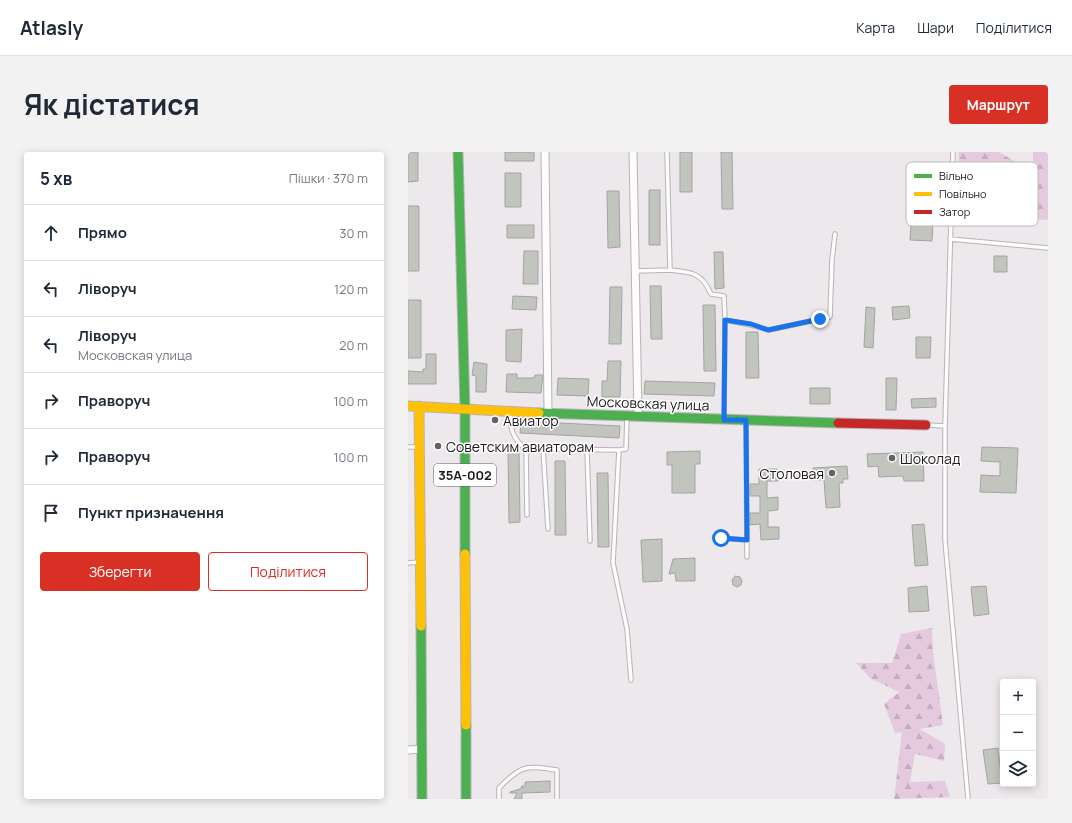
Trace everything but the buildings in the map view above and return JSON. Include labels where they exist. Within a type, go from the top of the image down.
[{"type":"main road","name":"35А-002","points":[[458,152],[465,410],[466,799]]},
{"type":"main road","name":"Московская улица","points":[[408,406],[510,412],[724,420],[926,425]]},
{"type":"main road","points":[[419,406],[422,799]]},
{"type":"street","points":[[545,152],[548,413]]},
{"type":"street","points":[[633,152],[638,416]]},
{"type":"street","points":[[408,750],[421,750]]},
{"type":"lane","points":[[667,152],[670,270]]},
{"type":"lane","points":[[953,152],[953,162]]},
{"type":"lane","points":[[950,226],[944,426],[945,540],[968,799]]},
{"type":"lane","points":[[725,320],[751,324],[768,330],[830,317],[832,260],[835,234]]},
{"type":"lane","points":[[950,239],[1048,248]]},
{"type":"lane","points":[[635,271],[670,270],[696,274],[706,282],[711,294],[724,296],[724,420]]},
{"type":"lane","points":[[510,412],[510,422],[514,437],[518,443],[526,449],[626,449],[627,416]]},
{"type":"lane","points":[[746,420],[747,557]]},
{"type":"lane","points":[[926,425],[944,426]]},
{"type":"lane","points":[[408,447],[419,448]]},
{"type":"lane","points":[[543,448],[548,529]]},
{"type":"lane","points":[[526,449],[527,515]]},
{"type":"lane","points":[[587,450],[590,541]]},
{"type":"lane","points":[[619,450],[613,563],[627,629],[631,680]]},
{"type":"lane","points":[[721,538],[747,540]]},
{"type":"lane","points":[[408,563],[420,562]]},
{"type":"lane","points":[[499,799],[499,788],[511,776],[527,766],[557,770],[557,799]]},
{"type":"green space","points":[[959,152],[999,152],[1014,161],[1020,162],[959,162]]},
{"type":"green space","points":[[1033,152],[1048,152],[1048,220],[1038,219],[1038,162],[1033,162]]},
{"type":"green space","points":[[932,628],[933,651],[943,725],[920,729],[945,744],[944,761],[915,754],[910,782],[945,781],[950,797],[894,799],[902,732],[895,733],[884,704],[899,692],[870,678],[856,663],[892,663],[901,634]]},
{"type":"traffic: fast","points":[[458,152],[465,410],[465,554]]},
{"type":"traffic: fast","points":[[539,413],[838,423]]},
{"type":"traffic: fast","points":[[421,626],[422,799]]},
{"type":"traffic: fast","points":[[466,725],[466,799]]},
{"type":"traffic: slow","points":[[408,406],[539,413]]},
{"type":"traffic: slow","points":[[419,406],[421,626]]},
{"type":"traffic: slow","points":[[465,554],[466,725]]},
{"type":"traffic: jam","points":[[838,423],[926,425]]},
{"type":"place","name":"Авиатор","points":[[495,420]]},
{"type":"place","name":"Советским авиаторам","points":[[438,446]]},
{"type":"place","name":"Шоколад","points":[[892,458]]},
{"type":"place","name":"Столовая","points":[[832,473]]},
{"type":"route","points":[[721,538],[747,540],[746,420],[724,420],[725,320],[751,324],[768,330],[820,319]]}]
